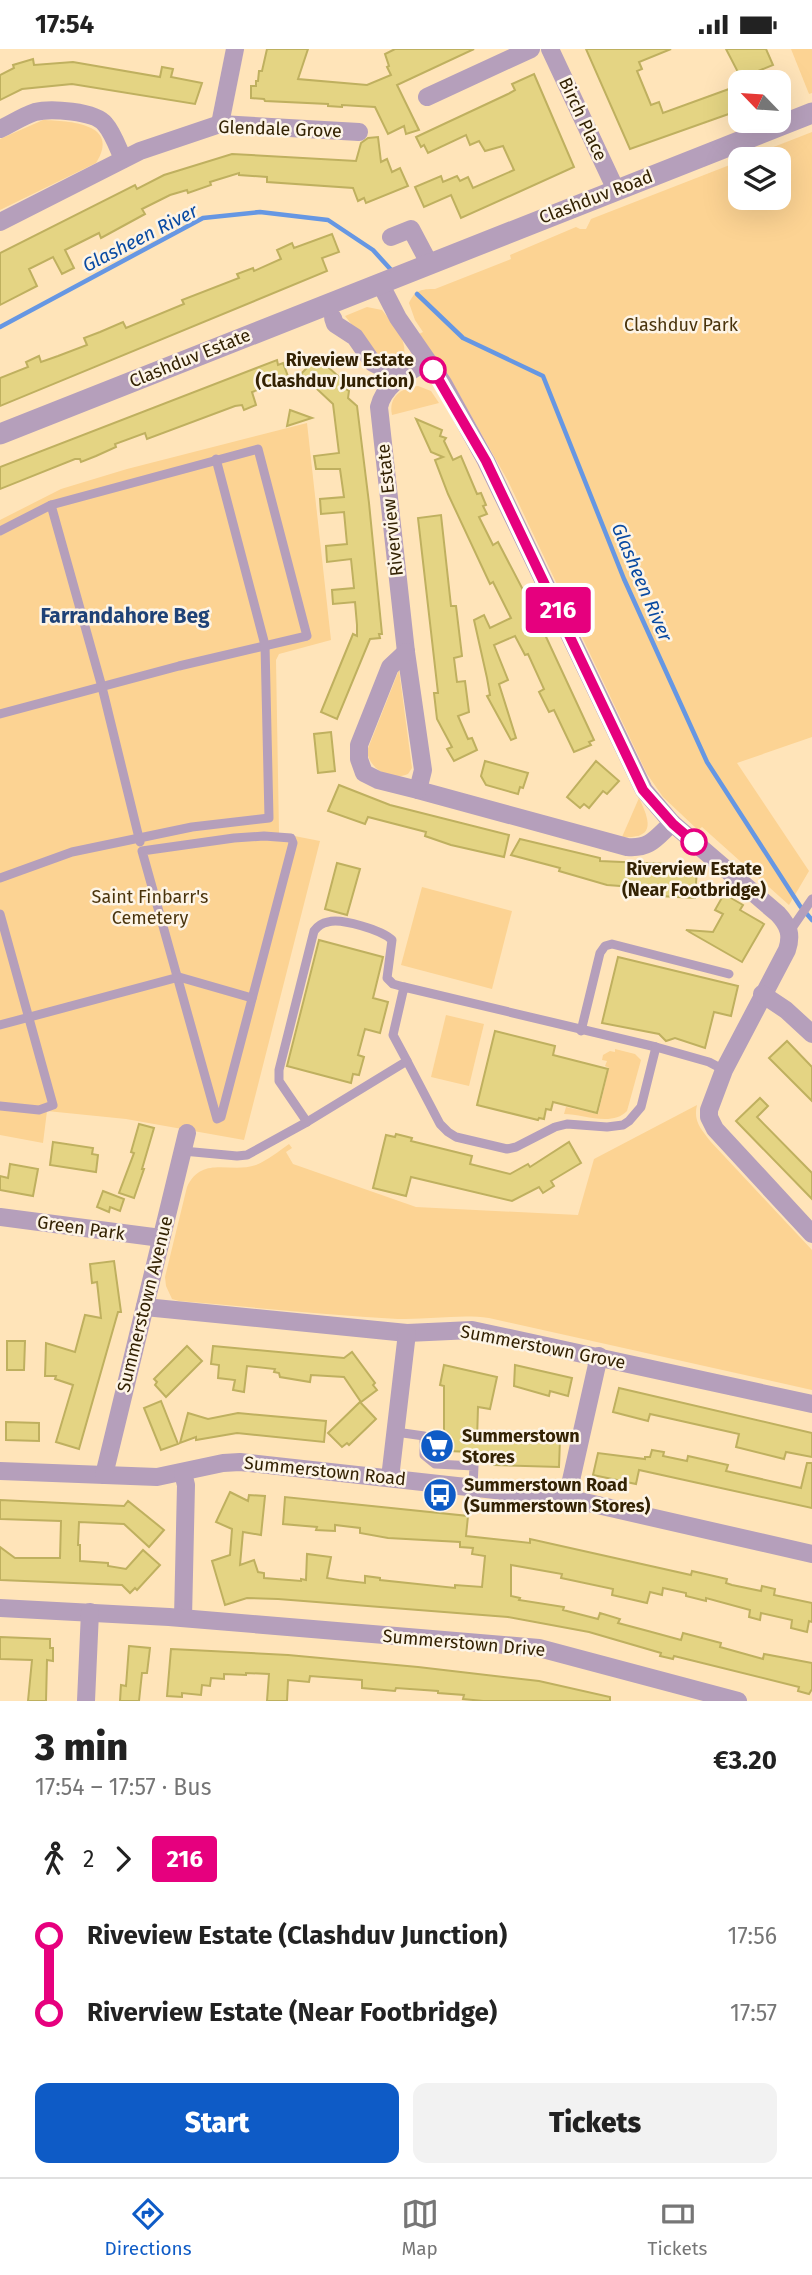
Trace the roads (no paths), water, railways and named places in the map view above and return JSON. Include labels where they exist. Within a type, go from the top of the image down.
[{"type":"street","points":[[220,124],[235,49]]},
{"type":"street","points":[[427,97],[531,49]]},
{"type":"street","name":"Birch Place","points":[[550,49],[615,190]]},
{"type":"street","points":[[0,129],[36,112],[60,110],[87,115],[106,125],[123,159]]},
{"type":"street","name":"Clashduv Road","points":[[391,279],[812,113]]},
{"type":"street","name":"Glendale Grove","points":[[0,222],[140,151],[220,124],[359,132]]},
{"type":"street","points":[[391,237],[411,229],[429,263]]},
{"type":"street","points":[[391,279],[398,318],[443,383],[486,461],[643,790],[673,824],[794,925],[787,950],[724,1070],[709,1110],[709,1118],[715,1129],[812,1234]]},
{"type":"street","name":"Clashduv Estate","points":[[0,434],[391,279]]},
{"type":"street","points":[[333,318],[335,324],[355,337],[373,363],[401,377]]},
{"type":"street","name":"Riverview Estate","points":[[418,790],[423,770],[406,652],[379,407],[386,391],[401,377],[427,361]]},
{"type":"street","points":[[406,652],[390,667],[359,745],[359,759],[364,773],[377,780],[627,847],[644,847],[650,844],[673,824]]},
{"type":"street","points":[[762,995],[786,1010],[812,1034]]},
{"type":"street","name":"Summerstown Avenue","points":[[104,1475],[185,1142]]},
{"type":"street","name":"Green Park","points":[[0,1217],[161,1238]]},
{"type":"street","name":"Summerstown Grove","points":[[145,1307],[407,1333],[472,1330],[812,1403]]},
{"type":"street","points":[[390,1478],[407,1333]]},
{"type":"street","points":[[567,1498],[599,1356]]},
{"type":"street","name":"Summerstown Road","points":[[0,1471],[157,1477],[240,1462],[567,1498],[812,1554]]},
{"type":"street","points":[[183,1473],[186,1485],[183,1618]]},
{"type":"street","name":"Summerstown Drive","points":[[0,1608],[183,1618],[539,1648],[738,1701]]},
{"type":"street","points":[[86,1701],[90,1612]]},
{"type":"lane","points":[[0,531],[51,505],[256,449],[259,451],[307,636],[0,714]]},
{"type":"lane","points":[[0,878],[65,854],[138,837],[192,827],[269,818],[265,645],[216,459]]},
{"type":"lane","points":[[51,505],[102,687],[138,837],[217,1119],[221,1117],[293,843],[291,838],[264,836],[142,851]]},
{"type":"lane","points":[[794,925],[810,901]]},
{"type":"lane","points":[[0,914],[52,1105],[39,1111],[0,1106]]},
{"type":"lane","points":[[307,1122],[279,1081],[279,1070],[314,931],[328,922],[352,924],[387,935],[392,940],[387,978],[393,984],[656,1047],[709,1062],[724,1070]]},
{"type":"lane","points":[[581,1031],[600,953],[605,946],[618,945],[729,974]]},
{"type":"lane","points":[[0,1025],[178,977],[252,998]]},
{"type":"lane","points":[[404,987],[393,1035],[440,1124],[456,1137],[507,1149],[567,1124],[616,1127],[629,1121],[641,1107],[656,1047]]},
{"type":"lane","points":[[185,1142],[237,1156],[247,1155],[407,1062]]},
{"type":"lane","points":[[396,1432],[424,1436],[424,1455],[435,1464],[474,1466],[473,1487]]},
{"type":"waterway","name":"Glasheen River","points":[[0,327],[203,218],[260,212],[328,220],[373,250],[393,272]]},
{"type":"waterway","name":"Glasheen River","points":[[417,294],[463,338],[543,376],[624,579],[707,762],[800,906],[812,920]]},
{"type":"place","name":"Riveview Estate (Clashduv Junction)","points":[[433,370]]},
{"type":"place","name":"Riverview Estate (Near Footbridge)","points":[[694,842]]},
{"type":"place","name":"Summerstown Stores","points":[[437,1446]]},
{"type":"place","name":"Summerstown Road (Summerstown Stores)","points":[[440,1495]]},
{"type":"district","name":"Farrandahore Beg","points":[[125,616]]},
{"type":"park label","name":"Clashduv Park","points":[[681,325]]},
{"type":"park label","name":"Saint Finbarr's Cemetery","points":[[150,908]]}]
